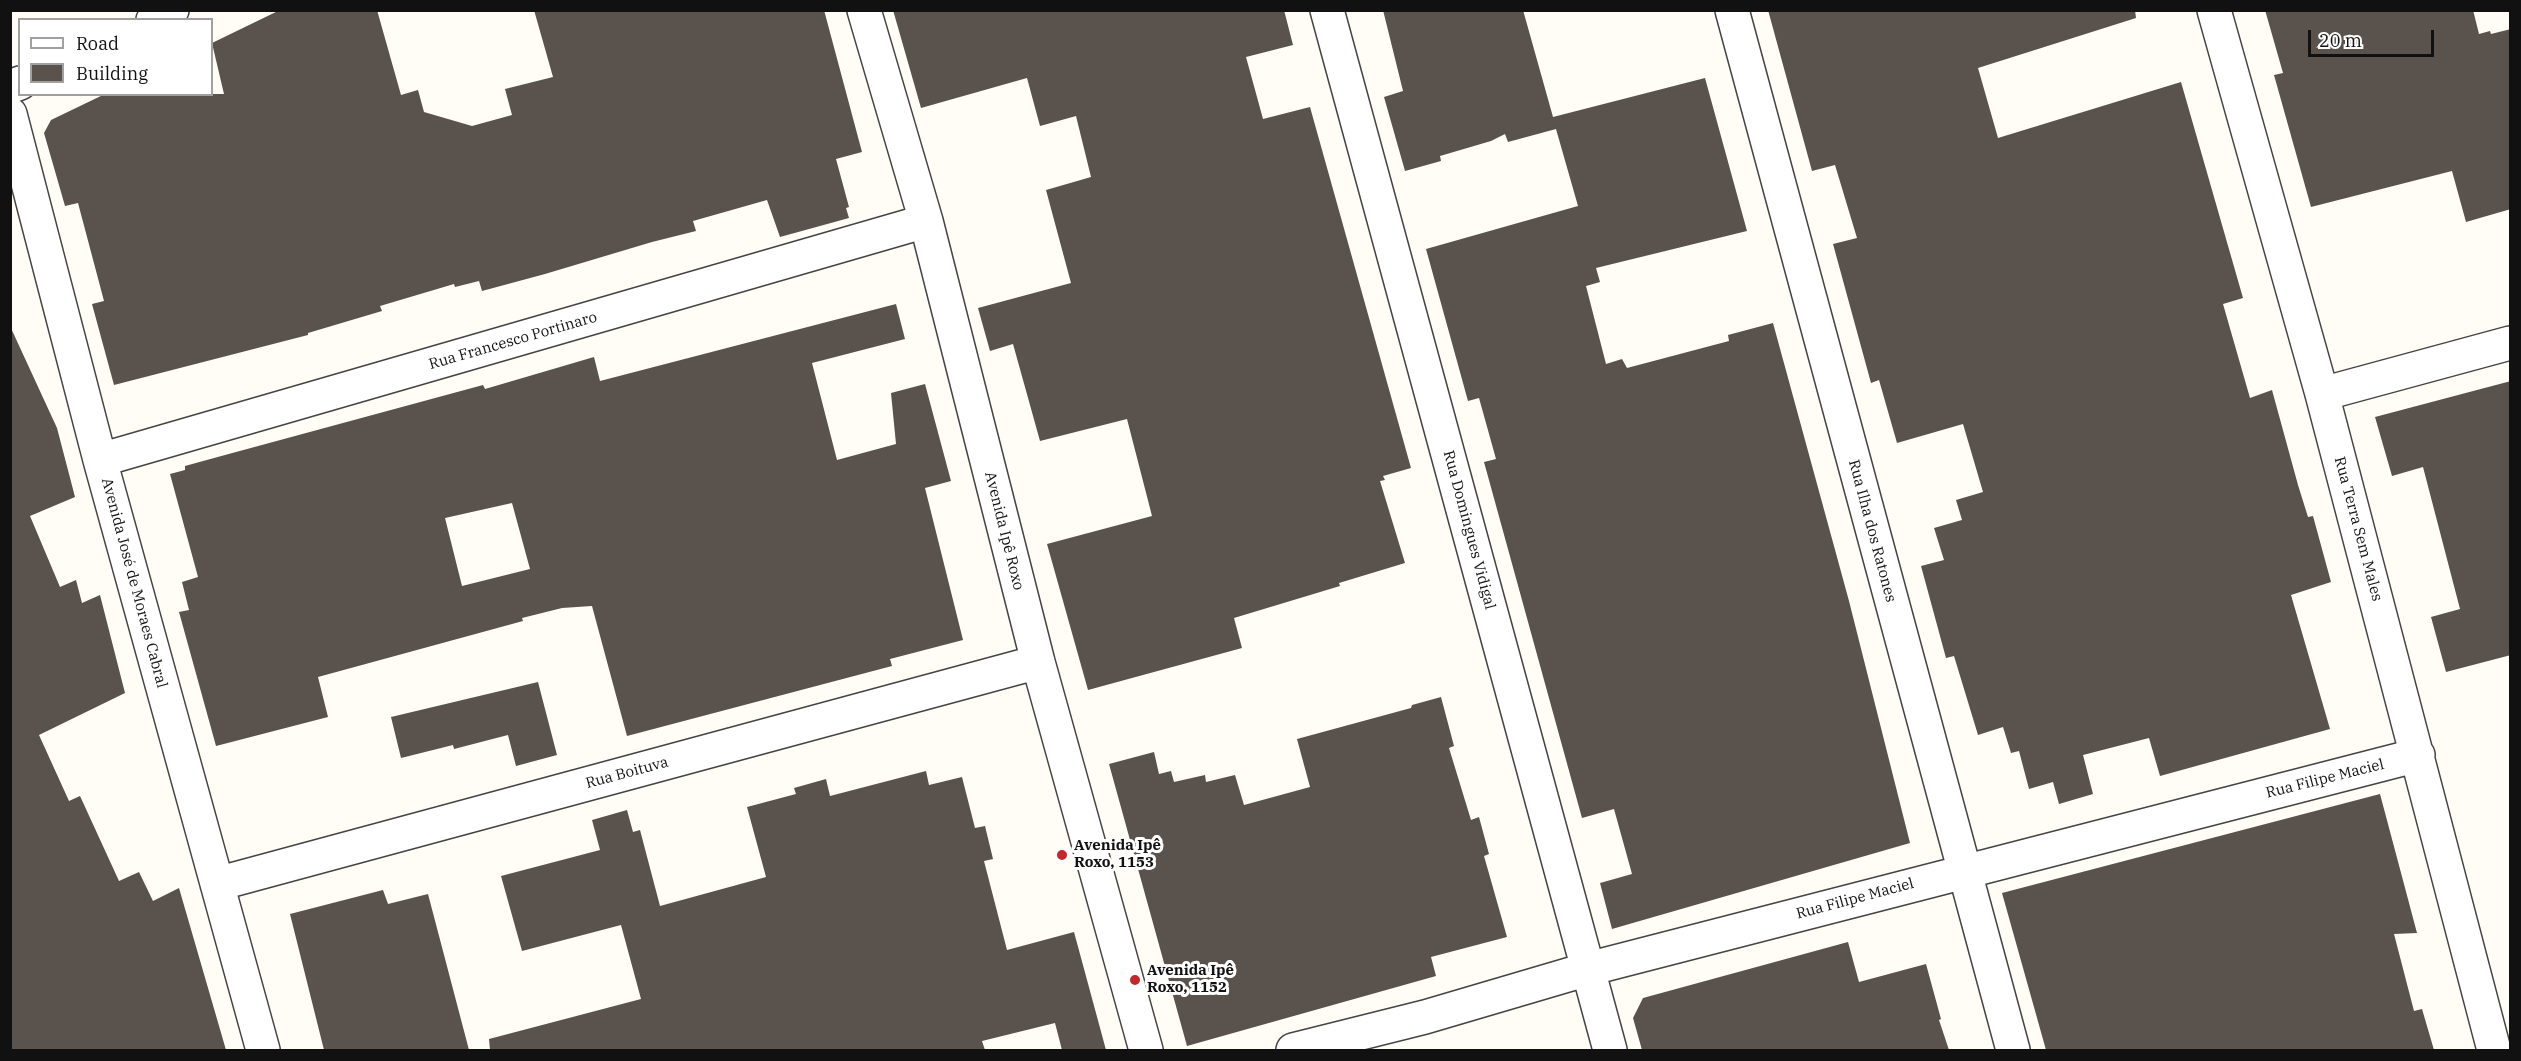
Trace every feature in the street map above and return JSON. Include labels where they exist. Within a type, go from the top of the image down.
[{"type":"street","points":[[157,18],[172,10]]},
{"type":"street","name":"Avenida Ipê Roxo","points":[[864,10],[926,221],[1038,662],[1146,1050]]},
{"type":"street","name":"Rua Domingues Vidigal","points":[[1327,10],[1610,1050]]},
{"type":"street","name":"Rua Ilha dos Ratones","points":[[1732,10],[2013,1050]]},
{"type":"street","name":"Rua Terra Sem Males","points":[[2214,10],[2322,394],[2494,1050]]},
{"type":"street","name":"Avenida José de Moraes Cabral","points":[[10,114],[100,460],[263,1050]]},
{"type":"street","name":"Rua Francesco Portinaro","points":[[100,460],[926,221]]},
{"type":"street","points":[[2322,394],[2511,343]]},
{"type":"street","name":"Rua Boituva","points":[[217,884],[1038,662]]},
{"type":"street","name":"Rua Filipe Maciel","points":[[1293,1050],[1425,1017],[1588,969],[2418,755]]},
{"type":"building","points":[[280,10],[377,10],[401,95],[418,90],[424,112],[472,126],[512,115],[505,89],[553,77],[534,10],[824,10],[862,152],[836,159],[849,207],[846,208],[849,218],[780,237],[767,200],[693,221],[696,231],[545,274],[482,291],[479,281],[455,287],[454,284],[380,306],[382,311],[308,333],[308,335],[114,385],[92,304],[104,301],[78,203],[65,206],[44,133],[51,120],[101,96],[213,96],[213,94],[224,94],[213,43]]},
{"type":"building","points":[[893,10],[1284,10],[1293,45],[1246,57],[1263,119],[1310,107],[1411,468],[1383,476],[1385,480],[1380,481],[1405,563],[1339,583],[1340,586],[1234,618],[1242,648],[1088,690],[1047,544],[1152,516],[1127,419],[1040,441],[1013,344],[990,351],[978,308],[1071,283],[1046,190],[1091,177],[1076,116],[1040,126],[1027,78],[921,108]]},
{"type":"building","points":[[1383,10],[1523,10],[1553,117],[1705,78],[1747,231],[1596,268],[1600,282],[1586,286],[1606,364],[1622,359],[1627,368],[1729,341],[1728,335],[1773,323],[1849,601],[1910,843],[1612,929],[1600,883],[1632,874],[1614,809],[1582,818],[1484,462],[1496,459],[1479,398],[1468,401],[1426,249],[1578,206],[1556,129],[1508,142],[1505,134],[1491,141],[1440,156],[1441,161],[1405,171],[1384,97],[1403,91]]},
{"type":"building","points":[[1768,10],[2135,10],[2136,18],[1978,68],[1998,138],[2181,82],[2243,298],[2223,304],[2250,398],[2272,390],[2298,485],[2308,517],[2313,516],[2331,582],[2291,595],[2330,729],[2160,776],[2149,738],[2083,755],[2093,794],[2059,804],[2053,782],[2029,789],[2019,751],[2011,753],[2003,727],[1978,735],[1954,656],[1946,658],[1921,566],[1944,560],[1934,528],[1962,520],[1956,500],[1983,492],[1963,424],[1897,443],[1879,380],[1871,383],[1833,244],[1857,238],[1835,165],[1812,171]]},
{"type":"building","points":[[2265,10],[2473,10],[2479,34],[2490,31],[2491,34],[2511,29],[2511,209],[2466,222],[2452,171],[2311,207],[2274,75],[2283,73]]},
{"type":"building","points":[[896,304],[905,339],[812,363],[837,460],[896,444],[891,393],[925,384],[951,481],[925,488],[963,640],[890,659],[892,666],[627,736],[592,606],[562,608],[522,618],[523,621],[318,677],[328,717],[216,746],[179,612],[189,610],[182,582],[198,577],[170,474],[185,470],[185,466],[483,385],[485,389],[594,357],[600,381]],"holes":[[[512,503],[530,569],[462,586],[445,518]]]},
{"type":"building","points":[[10,326],[57,428],[75,497],[30,516],[60,587],[76,580],[82,603],[100,595],[125,693],[39,735],[69,801],[80,796],[119,881],[139,872],[153,901],[179,888],[226,1050],[10,1050]]},
{"type":"building","points":[[2511,381],[2511,655],[2446,672],[2431,617],[2460,609],[2423,467],[2392,476],[2375,417]]},
{"type":"building","points":[[538,682],[557,755],[516,766],[508,735],[454,749],[453,745],[401,758],[391,717]]},
{"type":"building","points":[[1441,697],[1454,746],[1449,748],[1471,820],[1479,817],[1489,854],[1484,856],[1507,937],[1431,957],[1436,976],[1187,1046],[1109,764],[1154,752],[1159,774],[1171,771],[1174,782],[1205,775],[1206,782],[1235,775],[1244,805],[1310,787],[1297,739],[1411,708],[1412,705]]},
{"type":"building","points":[[926,771],[929,785],[962,777],[975,828],[985,826],[993,859],[984,861],[1007,950],[1074,932],[1106,1050],[1062,1050],[1055,1023],[982,1041],[985,1050],[490,1050],[489,1039],[641,999],[621,925],[522,951],[501,876],[600,850],[592,820],[627,810],[633,832],[640,830],[660,906],[766,877],[747,807],[796,794],[794,788],[826,779],[830,796]]},
{"type":"building","points":[[2380,794],[2417,933],[2394,934],[2414,1011],[2422,1009],[2434,1050],[2046,1050],[2002,893]]},
{"type":"building","points":[[383,890],[388,904],[428,894],[469,1050],[324,1050],[290,914]]},
{"type":"building","points":[[1848,942],[1859,982],[1926,964],[1941,1019],[1939,1020],[1949,1050],[1642,1050],[1633,1018],[1643,998]]},
{"type":"place","name":"Avenida Ipê Roxo, 1153","points":[[1062,855]]},
{"type":"place","name":"Avenida Ipê Roxo, 1152","points":[[1135,980]]}]
